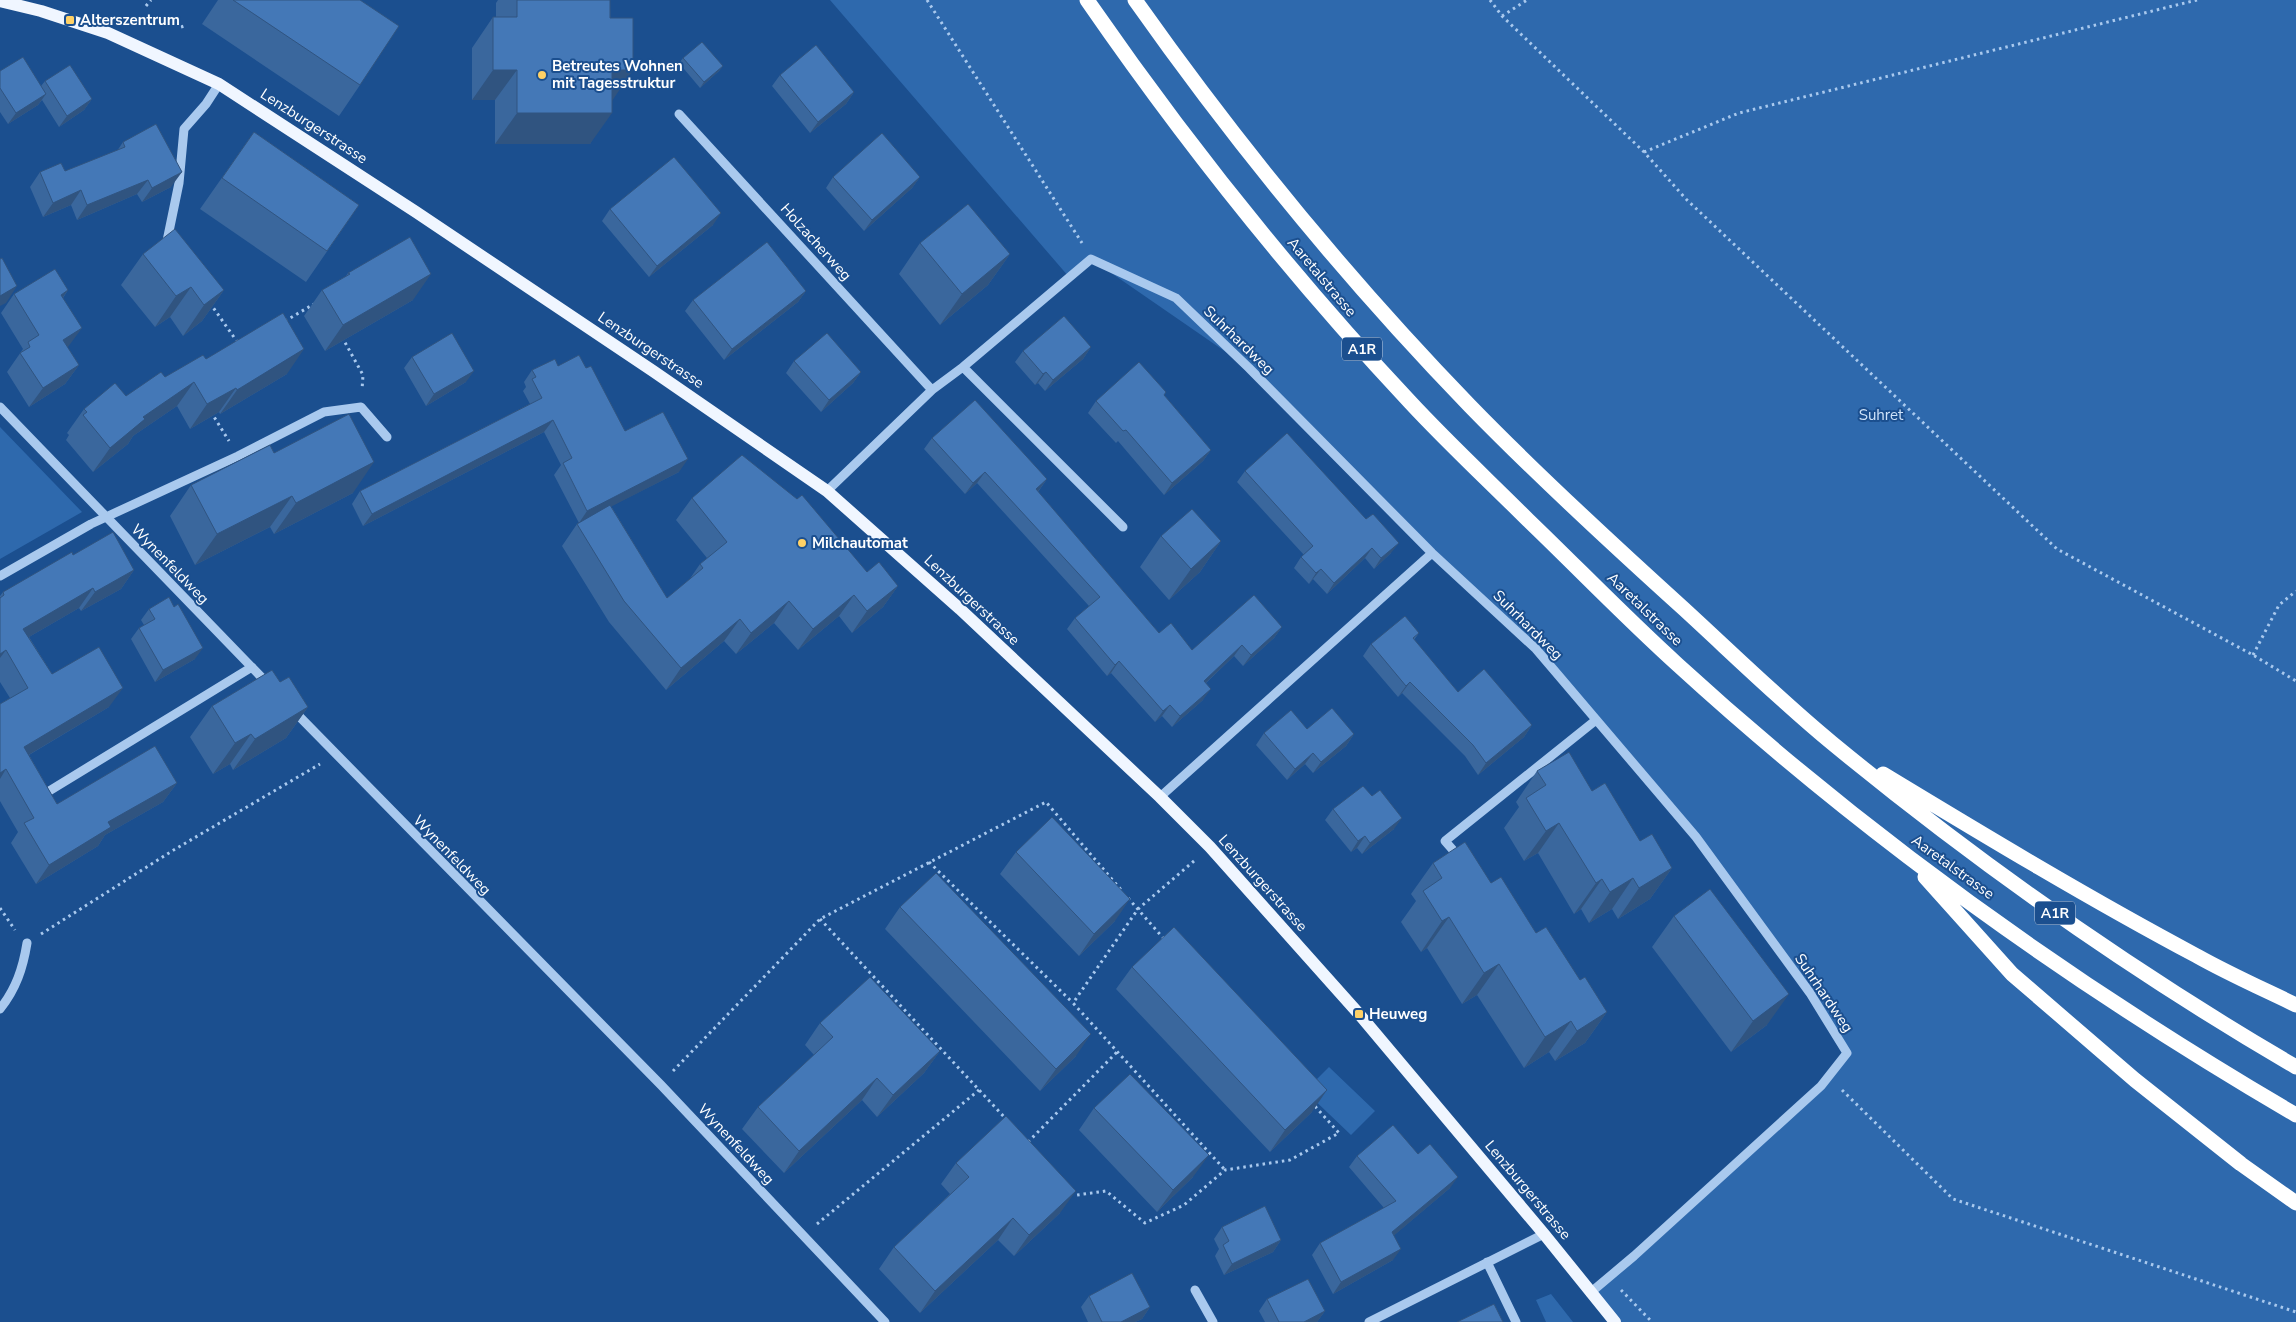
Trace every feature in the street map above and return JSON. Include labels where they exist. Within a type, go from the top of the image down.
[{"type":"highway","name":"Aaretalstrasse","points":[[1087,0],[1234,198],[1336,321],[1413,406],[1676,664],[1801,770],[1902,852],[1980,909],[2122,1007],[2296,1115]]},
{"type":"highway","name":"Aaretalstrasse","points":[[1135,0],[1193,79],[1293,207],[1431,364],[1496,432],[1602,535],[1828,740],[1968,850],[2064,920],[2168,988],[2296,1067]]},
{"type":"highway","points":[[1828,740],[2035,866],[2199,957],[2296,1004]]},
{"type":"highway","points":[[1902,852],[2012,974],[2134,1080],[2241,1164],[2296,1203]]},
{"type":"main road","name":"Lenzburgerstrasse","points":[[6,1],[108,33],[219,84],[416,212],[654,371],[827,491],[960,609],[1160,797],[1210,847],[1359,1014],[1544,1234],[1615,1322]]},
{"type":"street","points":[[167,241],[179,183],[184,129],[206,104],[219,84]]},
{"type":"street","name":"Holzacherweg","points":[[679,114],[932,390]]},
{"type":"street","points":[[827,491],[932,390],[963,367],[1091,259]]},
{"type":"street","name":"Suhrhardweg","points":[[1091,259],[1176,298],[1250,368],[1432,553],[1536,648],[1696,837],[1810,993],[1847,1052],[1821,1086],[1590,1293]]},
{"type":"street","points":[[963,367],[1123,527]]},
{"type":"street","name":"Wynenfeldweg","points":[[0,407],[272,689]]},
{"type":"street","points":[[0,576],[106,517],[238,456],[324,412],[361,408],[388,437]]},
{"type":"street","points":[[1160,797],[1432,553]]},
{"type":"street","points":[[39,798],[252,667]]},
{"type":"street","name":"Wynenfeldweg","points":[[286,703],[660,1084],[885,1322]]},
{"type":"street","points":[[1465,863],[1445,841],[1596,720]]},
{"type":"street","points":[[0,1009],[11,994],[23,968],[27,943]]},
{"type":"street","points":[[1369,1322],[1544,1234]]},
{"type":"street","points":[[1487,1262],[1516,1322]]},
{"type":"street","points":[[1195,1290],[1213,1322]]},
{"type":"path","points":[[146,6],[151,0]]},
{"type":"path","points":[[927,0],[998,108],[1091,259]]},
{"type":"path","points":[[1490,0],[1502,16],[1644,152],[1686,199],[2057,549],[2254,655],[2296,681]]},
{"type":"path","points":[[1502,16],[1527,0]]},
{"type":"path","points":[[1644,152],[1739,113],[2197,0]]},
{"type":"path","points":[[181,27],[187,25]]},
{"type":"path","points":[[207,298],[241,347]]},
{"type":"path","points":[[277,326],[321,300]]},
{"type":"path","points":[[340,333],[364,375],[361,408]]},
{"type":"path","points":[[210,409],[238,456]]},
{"type":"path","points":[[2254,655],[2279,605],[2296,591]]},
{"type":"path","points":[[0,908],[11,926],[27,943],[172,852],[319,765],[333,753]]},
{"type":"path","points":[[660,1084],[820,919],[1046,802],[1170,945]]},
{"type":"path","points":[[1073,1003],[1138,909],[1210,847]]},
{"type":"path","points":[[929,862],[1073,1003],[1225,1170]]},
{"type":"path","points":[[820,919],[1010,1123]]},
{"type":"path","points":[[1028,1142],[1117,1052]]},
{"type":"path","points":[[1830,1076],[1953,1199],[2296,1312]]},
{"type":"path","points":[[803,1235],[979,1090]]},
{"type":"path","points":[[1071,1189],[1077,1195],[1106,1191],[1145,1223],[1184,1205],[1225,1170],[1290,1160],[1339,1133],[1306,1097]]},
{"type":"path","points":[[1022,1136],[1034,1149]]},
{"type":"path","points":[[1608,1277],[1652,1322]]},
{"type":"green space","name":"Suhret","points":[[830,0],[2296,0],[2296,1322],[1615,1322],[1590,1293],[1821,1086],[1847,1052],[1696,837],[1536,649],[1249,368],[1091,259],[1069,277]]},
{"type":"green space","points":[[0,427],[82,512],[0,559]]},
{"type":"green space","points":[[1329,1067],[1375,1111],[1351,1135],[1305,1091]]},
{"type":"green space","points":[[1551,1294],[1573,1322],[1546,1322],[1536,1300]]},
{"type":"building","points":[[233,0],[360,0],[399,26],[360,85]]},
{"type":"building","name":"Betreutes Wohnen mit Tagesstruktur","points":[[517,0],[610,0],[610,18],[633,18],[633,70],[612,70],[612,113],[517,113],[517,70],[493,70],[493,17],[517,17]]},
{"type":"building","points":[[702,42],[723,66],[704,82],[683,58]]},
{"type":"building","points":[[816,45],[854,92],[818,122],[780,75]]},
{"type":"building","points":[[23,57],[46,94],[16,113],[0,88],[0,71]]},
{"type":"building","points":[[70,65],[92,99],[67,116],[45,81]]},
{"type":"building","points":[[156,124],[182,172],[152,188],[148,180],[87,205],[81,190],[53,203],[40,172],[61,163],[65,171],[125,147],[123,142]]},
{"type":"building","points":[[254,132],[359,205],[327,251],[222,178]]},
{"type":"building","points":[[882,133],[920,177],[872,220],[833,177]]},
{"type":"building","points":[[674,157],[721,213],[657,266],[610,209]]},
{"type":"building","points":[[968,204],[1010,254],[962,294],[920,243]]},
{"type":"building","points":[[175,229],[224,290],[204,305],[191,287],[176,296],[143,254]]},
{"type":"building","points":[[410,237],[431,274],[343,325],[322,290]]},
{"type":"building","points":[[767,242],[806,291],[732,349],[693,300]]},
{"type":"building","points":[[2,258],[17,286],[0,296],[0,259]]},
{"type":"building","points":[[55,269],[68,290],[61,295],[82,328],[63,340],[79,365],[43,388],[20,353],[30,347],[28,342],[39,335],[14,294]]},
{"type":"building","points":[[283,313],[304,349],[237,390],[236,388],[207,404],[194,382],[143,417],[145,419],[110,448],[83,415],[87,412],[84,409],[115,383],[126,396],[161,372],[165,377],[203,355],[206,359]]},
{"type":"building","points":[[1064,316],[1091,347],[1053,380],[1046,372],[1043,374],[1023,351]]},
{"type":"building","points":[[452,333],[474,371],[434,394],[412,357]]},
{"type":"building","points":[[827,333],[861,372],[829,400],[794,361]]},
{"type":"building","points":[[579,355],[586,368],[591,366],[625,431],[663,412],[688,459],[587,511],[563,463],[572,458],[553,420],[372,514],[360,491],[542,398],[532,379],[536,377],[532,370],[555,359],[558,366]]},
{"type":"building","points":[[1139,362],[1166,392],[1164,395],[1211,450],[1172,483],[1126,430],[1123,431],[1096,401]]},
{"type":"building","points":[[975,400],[1047,479],[1036,489],[1159,633],[1171,623],[1192,650],[1254,595],[1282,627],[1251,655],[1242,645],[1204,681],[1211,689],[1180,716],[1170,705],[1163,711],[1119,661],[1115,665],[1075,618],[1100,597],[985,472],[973,483],[932,438]]},
{"type":"building","points":[[349,414],[374,462],[296,503],[292,496],[217,534],[191,485],[270,445],[274,453]]},
{"type":"building","points":[[1287,433],[1366,519],[1373,514],[1399,543],[1381,558],[1372,548],[1334,583],[1321,569],[1316,573],[1301,557],[1313,546],[1245,471]]},
{"type":"building","points":[[742,455],[797,499],[802,495],[867,572],[879,562],[898,586],[867,611],[854,595],[813,629],[789,601],[751,633],[740,619],[681,668],[624,601],[577,524],[610,505],[667,598],[703,568],[700,564],[727,542],[692,498]]},
{"type":"building","points":[[1192,509],[1221,541],[1191,569],[1161,536]]},
{"type":"building","points":[[113,532],[134,570],[95,592],[93,588],[23,629],[52,674],[99,647],[123,688],[24,747],[57,804],[155,746],[177,783],[108,822],[111,827],[49,865],[24,823],[34,818],[6,769],[0,773],[0,704],[28,688],[6,650],[0,654],[0,598],[4,595],[3,592],[72,552],[73,555]]},
{"type":"building","points":[[169,597],[174,607],[178,604],[203,648],[163,670],[139,628],[155,619],[149,609]]},
{"type":"building","points":[[1405,616],[1419,633],[1413,638],[1458,692],[1484,669],[1532,725],[1486,763],[1473,745],[1410,682],[1406,686],[1371,644]]},
{"type":"building","points":[[272,670],[280,682],[289,677],[308,707],[255,739],[251,734],[235,743],[212,706]]},
{"type":"building","points":[[1332,708],[1354,734],[1321,762],[1313,753],[1295,769],[1264,733],[1291,710],[1307,729]]},
{"type":"building","points":[[1569,752],[1592,791],[1605,783],[1640,841],[1652,834],[1672,868],[1639,888],[1633,878],[1610,892],[1602,879],[1596,883],[1559,823],[1546,831],[1526,798],[1546,785],[1537,771]]},
{"type":"building","points":[[1363,786],[1372,796],[1380,790],[1402,818],[1370,843],[1365,836],[1358,841],[1333,809]]},
{"type":"building","points":[[1052,817],[1130,899],[1094,934],[1016,852]]},
{"type":"building","points":[[1465,842],[1491,883],[1501,877],[1536,933],[1546,927],[1580,980],[1585,977],[1607,1012],[1577,1031],[1571,1021],[1545,1037],[1499,964],[1484,973],[1449,917],[1442,921],[1423,891],[1442,878],[1433,863]]},
{"type":"building","points":[[936,873],[1091,1034],[1056,1069],[900,907]]},
{"type":"building","points":[[1710,889],[1789,994],[1753,1021],[1674,916]]},
{"type":"building","points":[[1174,927],[1327,1090],[1285,1130],[1132,967]]},
{"type":"building","points":[[870,977],[940,1051],[893,1095],[877,1078],[799,1151],[758,1107],[833,1037],[820,1023]]},
{"type":"building","points":[[1130,1074],[1209,1155],[1173,1190],[1094,1108]]},
{"type":"building","points":[[1006,1116],[1076,1191],[1029,1235],[1013,1218],[935,1291],[894,1247],[969,1177],[956,1163]]},
{"type":"building","points":[[1393,1125],[1418,1154],[1430,1144],[1458,1177],[1392,1232],[1401,1249],[1341,1282],[1320,1243],[1396,1201],[1357,1156]]},
{"type":"building","points":[[1265,1206],[1281,1240],[1232,1264],[1223,1245],[1229,1241],[1222,1227]]},
{"type":"building","points":[[1132,1273],[1150,1307],[1121,1322],[1102,1322],[1089,1296]]},
{"type":"building","points":[[1308,1279],[1325,1311],[1304,1322],[1279,1322],[1267,1299]]},
{"type":"building","points":[[1494,1304],[1503,1322],[1457,1322]]},
{"type":"place","name":"Alterszentrum","points":[[70,20]]},
{"type":"place","name":"Betreutes Wohnen mit Tagesstruktur","points":[[542,75]]},
{"type":"place","name":"Milchautomat","points":[[802,543]]},
{"type":"place","name":"Heuweg","points":[[1359,1014]]}]
